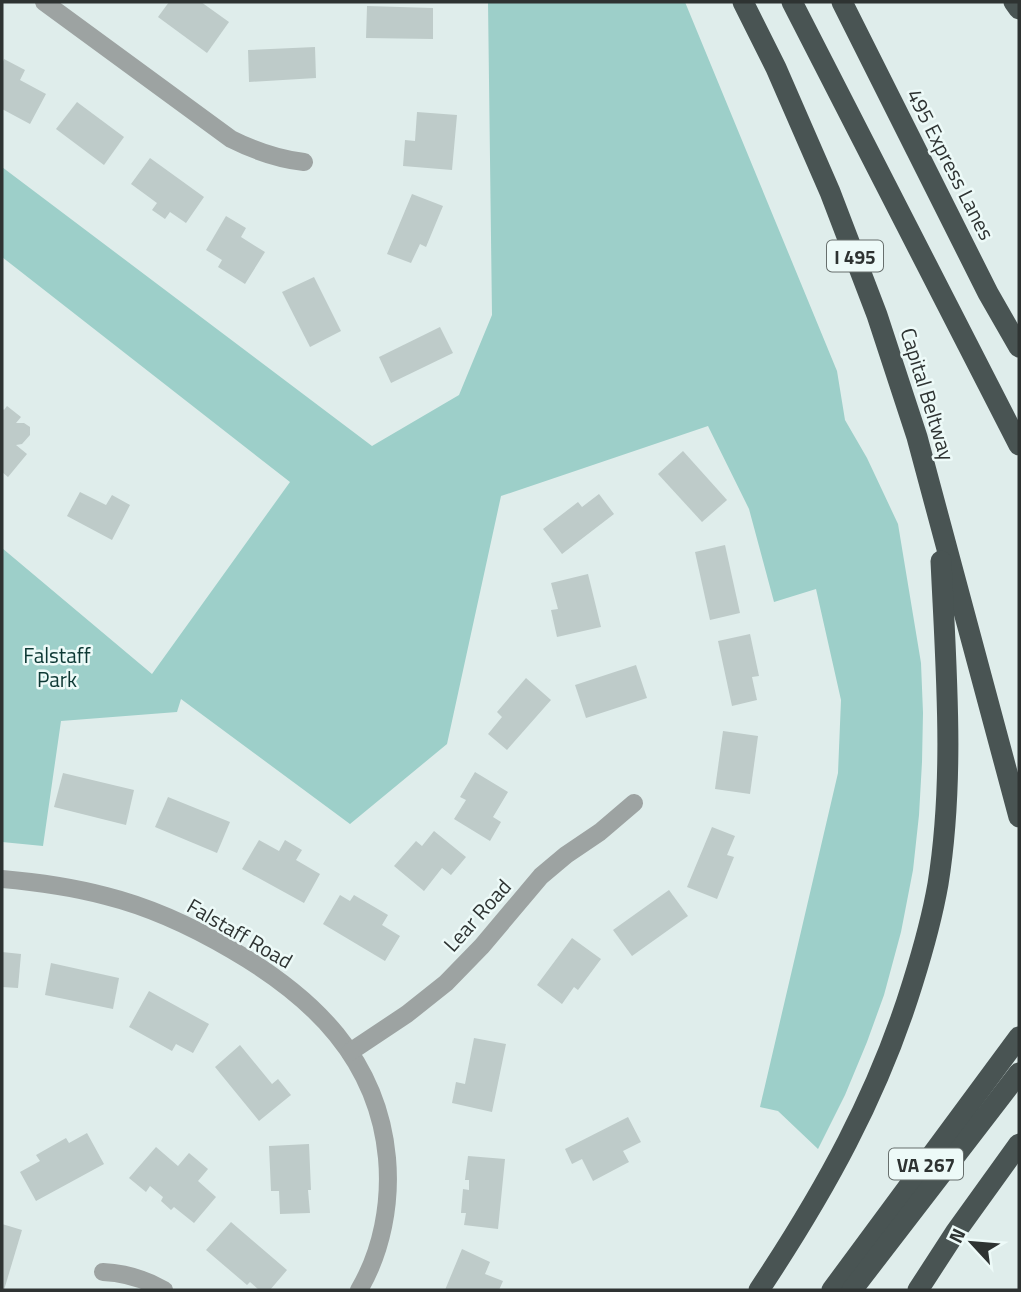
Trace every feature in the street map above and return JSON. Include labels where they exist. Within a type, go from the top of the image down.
[{"type":"highway","name":"Capital Beltway","points":[[743,2],[776,68],[830,192],[877,315],[917,437],[1019,817]]},
{"type":"highway","points":[[792,2],[1019,445]]},
{"type":"highway","name":"495 Express Lanes","points":[[842,2],[982,281],[1019,348]]},
{"type":"highway","points":[[1014,2],[1019,9]]},
{"type":"highway","points":[[759,1290],[829,1177],[867,1103],[899,1027],[923,950],[938,885],[945,824],[948,759],[940,520]]},
{"type":"highway","name":"VA 267","points":[[832,1290],[1019,1037]]},
{"type":"highway","points":[[852,1290],[1019,1073]]},
{"type":"highway","points":[[918,1290],[1019,1144]]},
{"type":"street","points":[[44,2],[231,139],[259,153],[304,162]]},
{"type":"street","name":"Lear Road","points":[[349,1052],[407,1014],[446,983],[482,946],[541,876],[634,803]]},
{"type":"street","name":"Falstaff Road","points":[[2,879],[52,884],[108,896],[161,915],[210,937],[259,966],[297,993],[324,1019],[366,1080],[377,1106],[385,1139],[388,1178],[386,1213],[378,1248],[359,1290]]},
{"type":"street","points":[[103,1272],[141,1278],[164,1290]]},
{"type":"green space","name":"Falstaff Park","points":[[488,2],[685,2],[837,371],[845,420],[867,458],[898,524],[921,663],[922,762],[913,870],[901,932],[884,995],[845,1095],[818,1149],[778,1111],[760,1107],[838,773],[841,700],[816,589],[774,602],[749,509],[708,426],[501,496],[447,744],[350,824],[181,699],[177,712],[61,721],[43,846],[2,842],[2,548],[152,674],[290,482],[2,257],[2,167],[372,446],[459,395],[492,315]]},
{"type":"building","points":[[169,2],[201,2],[229,22],[207,53],[158,17]]},
{"type":"building","points":[[367,6],[433,8],[433,39],[366,38]]},
{"type":"building","points":[[315,47],[316,78],[249,82],[248,50]]},
{"type":"building","points":[[4,59],[25,70],[20,80],[46,94],[30,124],[2,109]]},
{"type":"building","points":[[77,102],[124,137],[104,165],[56,129]]},
{"type":"building","points":[[417,112],[457,115],[452,170],[403,166],[405,140],[415,141]]},
{"type":"building","points":[[150,158],[204,197],[186,223],[170,212],[165,219],[152,210],[157,203],[131,184]]},
{"type":"building","points":[[412,194],[443,206],[426,247],[420,244],[411,263],[387,254]]},
{"type":"building","points":[[226,216],[246,228],[241,237],[265,252],[245,284],[218,267],[222,260],[206,250]]},
{"type":"building","points":[[314,277],[341,331],[310,347],[282,292]]},
{"type":"building","points":[[440,327],[453,353],[391,383],[379,357]]},
{"type":"building","points":[[7,406],[21,417],[16,423],[24,423],[30,427],[30,435],[22,444],[16,445],[27,454],[8,477],[2,472],[2,408],[4,410]]},
{"type":"building","points":[[683,451],[727,500],[702,522],[658,474]]},
{"type":"building","points":[[80,492],[106,505],[112,495],[130,505],[112,540],[67,516]]},
{"type":"building","points":[[599,494],[614,514],[562,554],[543,529],[578,502],[582,507]]},
{"type":"building","points":[[725,545],[740,613],[710,620],[695,552]]},
{"type":"building","points":[[588,574],[601,627],[557,637],[551,610],[558,609],[551,583]]},
{"type":"building","points":[[750,634],[759,676],[752,677],[757,700],[732,706],[718,641]]},
{"type":"building","points":[[636,665],[647,698],[586,718],[575,685]]},
{"type":"building","points":[[526,678],[551,700],[507,750],[488,734],[502,717],[497,712]]},
{"type":"building","points":[[723,731],[758,736],[750,794],[715,789]]},
{"type":"building","points":[[475,772],[508,792],[493,817],[501,822],[490,841],[454,819],[466,800],[460,797]]},
{"type":"building","points":[[63,773],[134,790],[126,825],[54,807]]},
{"type":"building","points":[[168,797],[230,822],[217,853],[155,827]]},
{"type":"building","points":[[712,827],[735,836],[727,855],[734,857],[717,899],[687,887]]},
{"type":"building","points":[[434,831],[466,857],[451,875],[442,868],[424,891],[394,866],[416,841],[422,846]]},
{"type":"building","points":[[259,840],[279,851],[285,840],[302,850],[296,860],[320,874],[304,903],[242,869]]},
{"type":"building","points":[[669,890],[688,916],[632,956],[613,930]]},
{"type":"building","points":[[340,895],[350,901],[354,895],[388,915],[382,925],[400,936],[385,961],[323,924]]},
{"type":"building","points":[[572,938],[601,959],[578,990],[574,987],[562,1004],[537,985]]},
{"type":"building","points":[[2,952],[21,954],[18,988],[2,987]]},
{"type":"building","points":[[51,963],[119,978],[113,1009],[45,995]]},
{"type":"building","points":[[149,991],[209,1024],[193,1053],[176,1044],[172,1051],[129,1027]]},
{"type":"building","points":[[474,1038],[506,1044],[492,1112],[452,1103],[456,1082],[465,1084]]},
{"type":"building","points":[[240,1045],[272,1084],[278,1079],[291,1095],[259,1121],[215,1067]]},
{"type":"building","points":[[628,1117],[641,1142],[623,1151],[629,1162],[593,1181],[582,1159],[572,1164],[565,1149]]},
{"type":"building","points":[[87,1133],[104,1164],[36,1201],[20,1172],[40,1161],[36,1155],[66,1138],[69,1143]]},
{"type":"building","points":[[309,1144],[310,1213],[280,1214],[279,1191],[271,1191],[269,1146]]},
{"type":"building","points":[[156,1147],[178,1166],[189,1153],[208,1169],[198,1181],[216,1197],[194,1223],[174,1207],[171,1210],[161,1201],[163,1197],[150,1186],[146,1192],[129,1178]]},
{"type":"building","points":[[468,1156],[505,1159],[498,1229],[464,1225],[466,1213],[461,1213],[463,1189],[469,1190],[469,1180],[465,1180]]},
{"type":"building","points":[[231,1222],[287,1270],[270,1290],[259,1290],[250,1282],[247,1285],[206,1250]]},
{"type":"building","points":[[2,1224],[22,1230],[4,1290],[2,1290]]},
{"type":"building","points":[[462,1249],[490,1262],[485,1274],[503,1281],[499,1290],[445,1290]]}]
